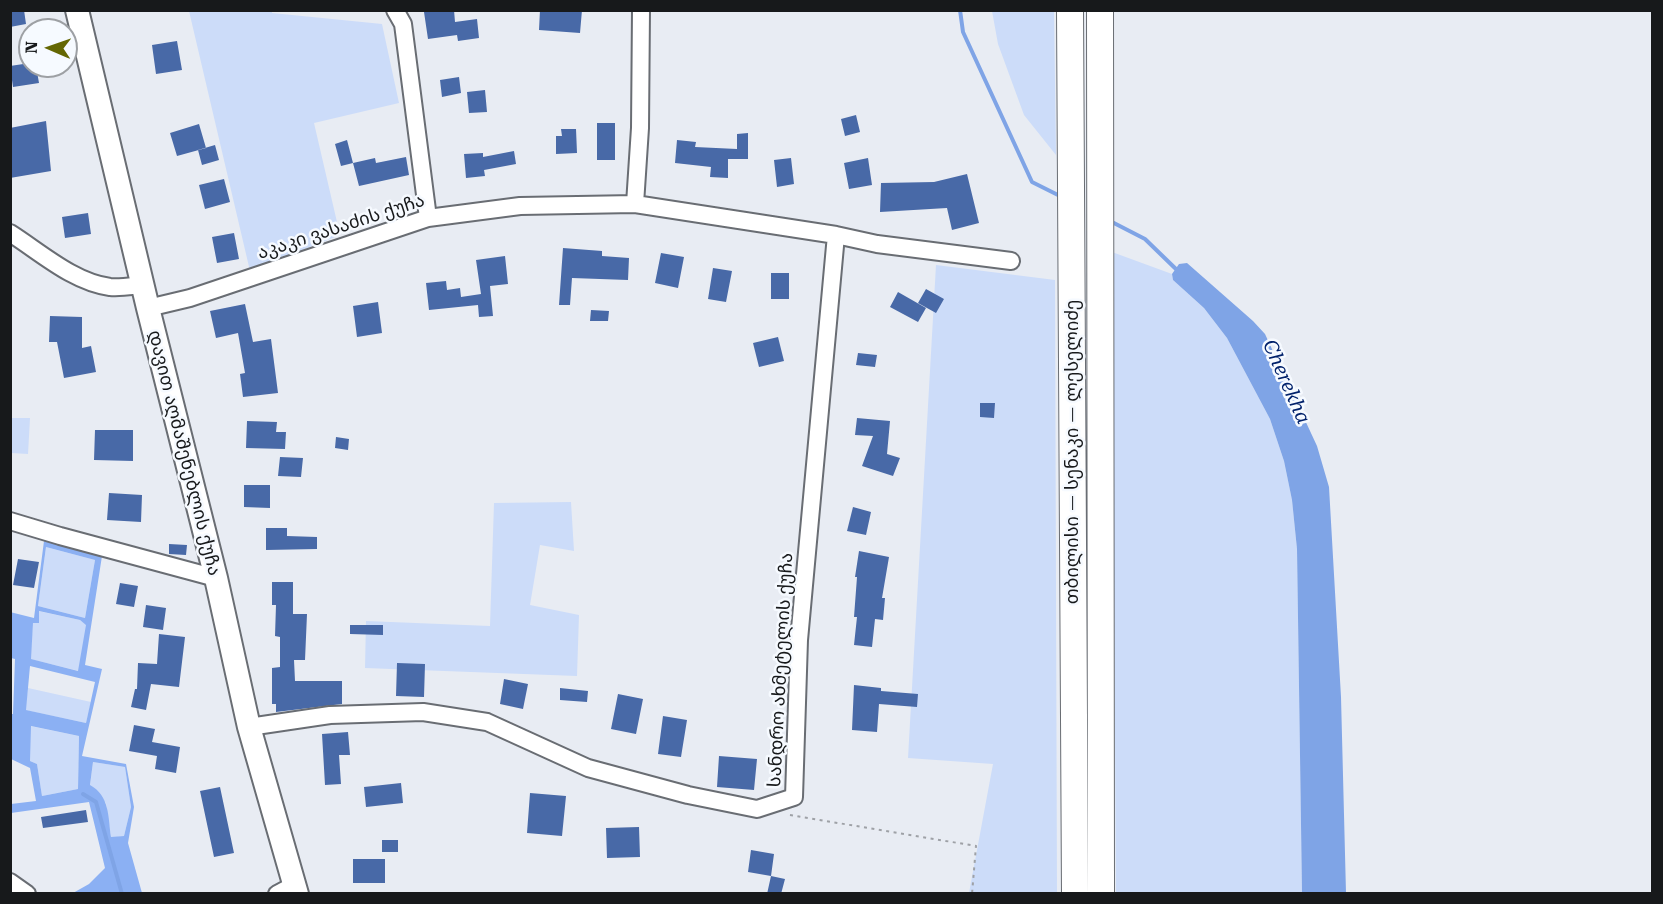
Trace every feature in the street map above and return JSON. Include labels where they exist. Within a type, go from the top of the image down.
[{"type":"highway","name":"თბილისი — სენაკი — ლესელიძე","points":[[1070,10],[1075,894]]},
{"type":"highway","name":"თბილისი — სენაკი — ლესელიძე","points":[[1100,10],[1101,894]]},
{"type":"main road","name":"დავით აღმაშენებლის ქუჩა","points":[[77,10],[290,891]]},
{"type":"street","points":[[395,10],[403,24],[428,218]]},
{"type":"street","points":[[635,204],[640,128],[641,10]]},
{"type":"street","name":"აკაკი ვასაძის ქუჩა","points":[[148,308],[190,298],[428,218],[520,206],[635,204],[836,235],[877,244],[1011,261]]},
{"type":"street","points":[[10,233],[70,272],[96,284],[112,287],[143,285]]},
{"type":"street","name":"სანდრო ახმეტელის ქუჩა","points":[[249,727],[330,715],[423,712],[487,722],[588,768],[688,795],[757,809],[794,797],[799,640],[836,235]]},
{"type":"street","points":[[10,521],[60,537],[216,578]]},
{"type":"street","points":[[10,882],[27,894]]},
{"type":"path","points":[[757,809],[976,846],[972,894]]},
{"type":"shaded area","points":[[189,11],[272,11],[272,13],[382,24],[399,103],[314,123],[340,235],[250,271]]},
{"type":"shaded area","points":[[992,11],[1054,11],[1056,155],[1024,115],[998,44]]},
{"type":"shaded area","points":[[1112,252],[1172,274],[1173,280],[1204,308],[1227,338],[1270,419],[1284,461],[1292,500],[1297,549],[1302,893],[1116,893]]},
{"type":"shaded area","points":[[936,265],[1055,280],[1057,893],[969,893],[993,764],[908,758]]},
{"type":"shaded area","points":[[10,418],[30,418],[28,454],[11,453]]},
{"type":"shaded area","points":[[571,502],[574,551],[540,545],[530,605],[579,615],[577,676],[365,668],[366,621],[490,626],[494,503]]},
{"type":"shaded area","points":[[44,541],[102,556],[85,665],[102,669],[82,756],[126,764],[134,807],[128,843],[142,893],[73,893],[89,884],[105,868],[89,802],[11,813],[11,804],[36,801],[30,768],[11,759],[10,714],[13,714],[15,659],[11,658],[10,612],[34,618]],"holes":[[[46,547],[95,560],[85,618],[38,606]],[[39,611],[80,620],[86,625],[78,671],[31,659],[33,623],[39,623]],[[30,666],[95,682],[86,723],[26,710]],[[31,726],[79,736],[78,789],[42,796],[37,764],[30,761]],[[93,762],[125,767],[131,807],[124,836],[111,837],[105,801],[90,785]]]},
{"type":"shaded area","points":[[46,547],[95,560],[85,618],[38,606]]},
{"type":"shaded area","points":[[38,611],[80,620],[87,625],[79,671],[30,659],[33,622]]},
{"type":"shaded area","points":[[28,688],[91,702],[86,723],[25,710]]},
{"type":"shaded area","points":[[30,726],[79,736],[78,789],[42,796],[37,764],[30,761]]},
{"type":"shaded area","points":[[93,762],[125,767],[131,807],[124,836],[111,838],[106,803],[90,786]]},
{"type":"water","points":[[1187,263],[1265,334],[1317,446],[1329,487],[1341,697],[1346,893],[1302,893],[1297,549],[1292,500],[1284,461],[1270,419],[1227,338],[1204,308],[1173,280],[1172,274],[1179,264]]},
{"type":"building","points":[[10,10],[24,10],[25,18],[18,18],[18,26],[10,27]]},
{"type":"building","points":[[454,10],[455,22],[477,19],[479,38],[458,41],[457,35],[428,39],[424,12]]},
{"type":"building","points":[[540,10],[582,10],[580,33],[539,30]]},
{"type":"building","points":[[177,41],[182,70],[156,74],[152,45]]},
{"type":"building","points":[[18,65],[18,78],[38,78],[39,83],[13,87],[10,66]]},
{"type":"building","points":[[459,77],[461,93],[442,97],[440,80]]},
{"type":"building","points":[[485,90],[487,112],[469,113],[467,92]]},
{"type":"building","points":[[856,115],[860,132],[845,136],[841,119]]},
{"type":"building","points":[[46,121],[51,171],[10,178],[10,128]]},
{"type":"building","points":[[597,123],[615,123],[615,160],[597,160]]},
{"type":"building","points":[[199,124],[206,148],[177,156],[170,133]]},
{"type":"building","points":[[561,129],[576,129],[577,153],[556,154],[556,136],[562,136]]},
{"type":"building","points":[[748,133],[748,159],[728,159],[728,178],[710,177],[711,167],[675,163],[677,140],[696,142],[695,147],[737,149],[737,134]]},
{"type":"building","points":[[347,140],[353,163],[341,166],[335,144]]},
{"type":"building","points":[[215,145],[219,160],[202,165],[198,150]]},
{"type":"building","points":[[514,151],[516,164],[484,170],[485,176],[466,178],[464,154],[483,153],[483,157]]},
{"type":"building","points":[[406,157],[409,175],[359,186],[353,163],[375,158],[376,163]]},
{"type":"building","points":[[791,158],[794,184],[777,187],[774,160]]},
{"type":"building","points":[[868,158],[872,185],[849,189],[844,163]]},
{"type":"building","points":[[967,174],[979,223],[952,230],[947,208],[880,212],[881,183],[934,182]]},
{"type":"building","points":[[224,179],[230,202],[205,209],[199,185]]},
{"type":"building","points":[[88,213],[91,234],[65,238],[62,217]]},
{"type":"building","points":[[234,233],[239,259],[217,263],[212,237]]},
{"type":"building","points":[[563,248],[602,251],[602,256],[629,258],[628,280],[572,278],[570,305],[559,305]]},
{"type":"building","points":[[661,253],[684,257],[678,288],[655,283]]},
{"type":"building","points":[[505,256],[508,284],[490,286],[493,316],[479,317],[478,305],[429,310],[426,283],[446,281],[447,290],[460,288],[461,297],[481,294],[476,260]]},
{"type":"building","points":[[713,268],[732,271],[726,302],[708,299]]},
{"type":"building","points":[[771,273],[789,273],[789,299],[771,299]]},
{"type":"building","points":[[926,289],[944,299],[936,313],[918,303]]},
{"type":"building","points":[[898,292],[926,308],[918,322],[890,307]]},
{"type":"building","points":[[378,302],[382,333],[357,337],[353,306]]},
{"type":"building","points":[[245,304],[253,342],[271,339],[278,393],[243,397],[240,374],[245,373],[238,333],[216,338],[210,311]]},
{"type":"building","points":[[591,310],[609,311],[608,321],[590,321]]},
{"type":"building","points":[[50,316],[82,317],[82,348],[91,346],[96,372],[64,378],[57,342],[49,342]]},
{"type":"building","points":[[778,337],[784,361],[759,367],[753,343]]},
{"type":"building","points":[[858,353],[877,355],[875,367],[856,365]]},
{"type":"building","points":[[980,403],[995,403],[994,418],[980,417]]},
{"type":"building","points":[[857,418],[890,421],[887,454],[900,458],[893,476],[862,466],[873,436],[855,435]]},
{"type":"building","points":[[247,421],[277,422],[276,432],[286,432],[285,449],[246,448]]},
{"type":"building","points":[[95,430],[133,430],[133,461],[94,460]]},
{"type":"building","points":[[336,437],[349,439],[348,450],[335,448]]},
{"type":"building","points":[[280,457],[303,458],[301,477],[278,476]]},
{"type":"building","points":[[244,485],[270,485],[270,508],[244,507]]},
{"type":"building","points":[[109,493],[142,495],[141,522],[107,520]]},
{"type":"building","points":[[853,507],[871,512],[866,535],[847,531]]},
{"type":"building","points":[[266,528],[287,528],[287,536],[317,537],[317,549],[266,550]]},
{"type":"building","points":[[169,544],[187,545],[186,555],[169,554]]},
{"type":"building","points":[[859,551],[889,557],[882,598],[885,598],[883,620],[875,619],[872,647],[854,645],[857,617],[854,617],[857,577],[855,577]]},
{"type":"building","points":[[18,559],[39,562],[34,588],[13,585]]},
{"type":"building","points":[[272,582],[293,582],[293,614],[307,614],[305,660],[294,660],[295,681],[342,681],[342,704],[276,712],[276,704],[272,704],[272,668],[280,667],[280,637],[275,636],[276,605],[272,605]]},
{"type":"building","points":[[120,583],[138,586],[134,607],[116,604]]},
{"type":"building","points":[[146,605],[166,608],[163,630],[143,627]]},
{"type":"building","points":[[350,625],[383,625],[383,635],[350,634]]},
{"type":"building","points":[[159,634],[185,637],[179,687],[151,684],[146,710],[131,707],[135,689],[137,689],[138,663],[157,664]]},
{"type":"building","points":[[397,663],[425,664],[424,697],[396,696]]},
{"type":"building","points":[[504,679],[528,684],[523,709],[500,704]]},
{"type":"building","points":[[854,685],[881,688],[881,691],[918,694],[917,707],[879,704],[877,732],[852,730]]},
{"type":"building","points":[[560,688],[588,691],[587,702],[560,700]]},
{"type":"building","points":[[618,694],[643,699],[636,734],[611,729]]},
{"type":"building","points":[[663,716],[687,720],[681,757],[658,754]]},
{"type":"building","points":[[134,725],[155,729],[152,742],[180,747],[176,773],[155,769],[157,756],[129,751]]},
{"type":"building","points":[[348,732],[350,755],[339,755],[341,784],[325,785],[322,734]]},
{"type":"building","points":[[719,756],[757,759],[754,790],[717,787]]},
{"type":"building","points":[[401,783],[403,803],[366,807],[364,787]]},
{"type":"building","points":[[220,787],[234,853],[214,857],[200,791]]},
{"type":"building","points":[[530,793],[566,796],[562,836],[527,833]]},
{"type":"building","points":[[86,810],[88,822],[43,828],[41,817]]},
{"type":"building","points":[[639,827],[640,857],[607,858],[606,828]]},
{"type":"building","points":[[382,840],[398,840],[398,852],[382,852]]},
{"type":"building","points":[[751,850],[774,854],[771,876],[748,872]]},
{"type":"building","points":[[353,859],[385,859],[385,883],[353,883]]},
{"type":"building","points":[[771,876],[785,879],[781,894],[767,894]]},
{"type":"waterway","name":"Cherekha","points":[[960,10],[963,32],[1032,182],[1060,196]]},
{"type":"waterway","name":"Cherekha","points":[[1110,221],[1145,239],[1178,271]]},
{"type":"waterway","points":[[83,794],[96,802],[122,894]]}]
